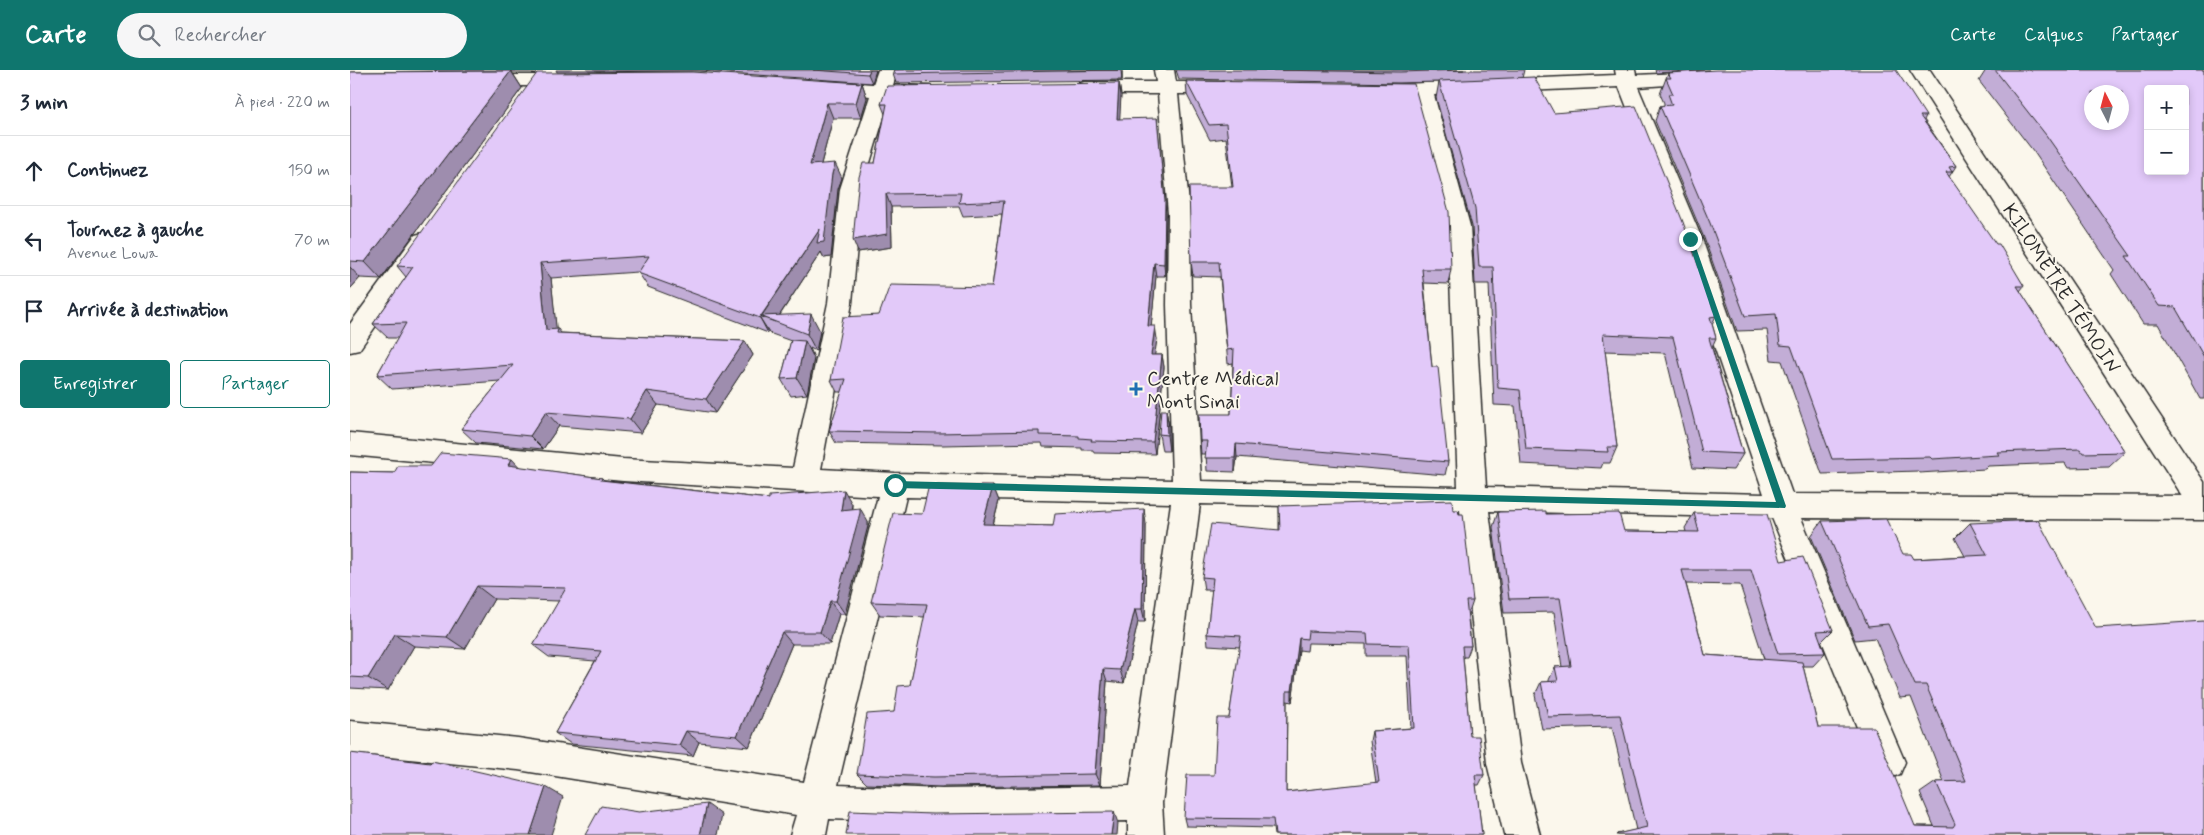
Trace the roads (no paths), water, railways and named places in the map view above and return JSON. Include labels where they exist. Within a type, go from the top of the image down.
[{"type":"street","points":[[1392,70],[1411,91],[1459,226],[1473,499],[1504,763],[1522,835]]},
{"type":"street","name":"KILOMÈTRE TÉMOIN","points":[[1920,70],[2204,507]]},
{"type":"street","points":[[459,81],[543,76],[586,80]]},
{"type":"street","points":[[521,105],[543,76]]},
{"type":"street","points":[[1626,76],[1690,239],[1782,506],[1899,789]]},
{"type":"street","points":[[1360,90],[1411,91],[1626,76],[1723,77]]},
{"type":"street","points":[[350,738],[518,754],[815,801],[942,806],[1145,819],[1187,492],[1179,305],[1179,214],[1166,79]]},
{"type":"street","points":[[1068,88],[1166,79],[1245,88]]},
{"type":"street","points":[[805,480],[840,303],[851,189],[884,80]]},
{"type":"street","points":[[814,86],[884,80],[940,90]]},
{"type":"street","points":[[350,343],[436,224]]},
{"type":"street","points":[[350,444],[623,470],[895,485],[1782,506],[2204,507]]},
{"type":"street","points":[[808,835],[895,485]]},
{"type":"place","name":"Centre Médical Mont Sinai","points":[[1136,389]]}]
